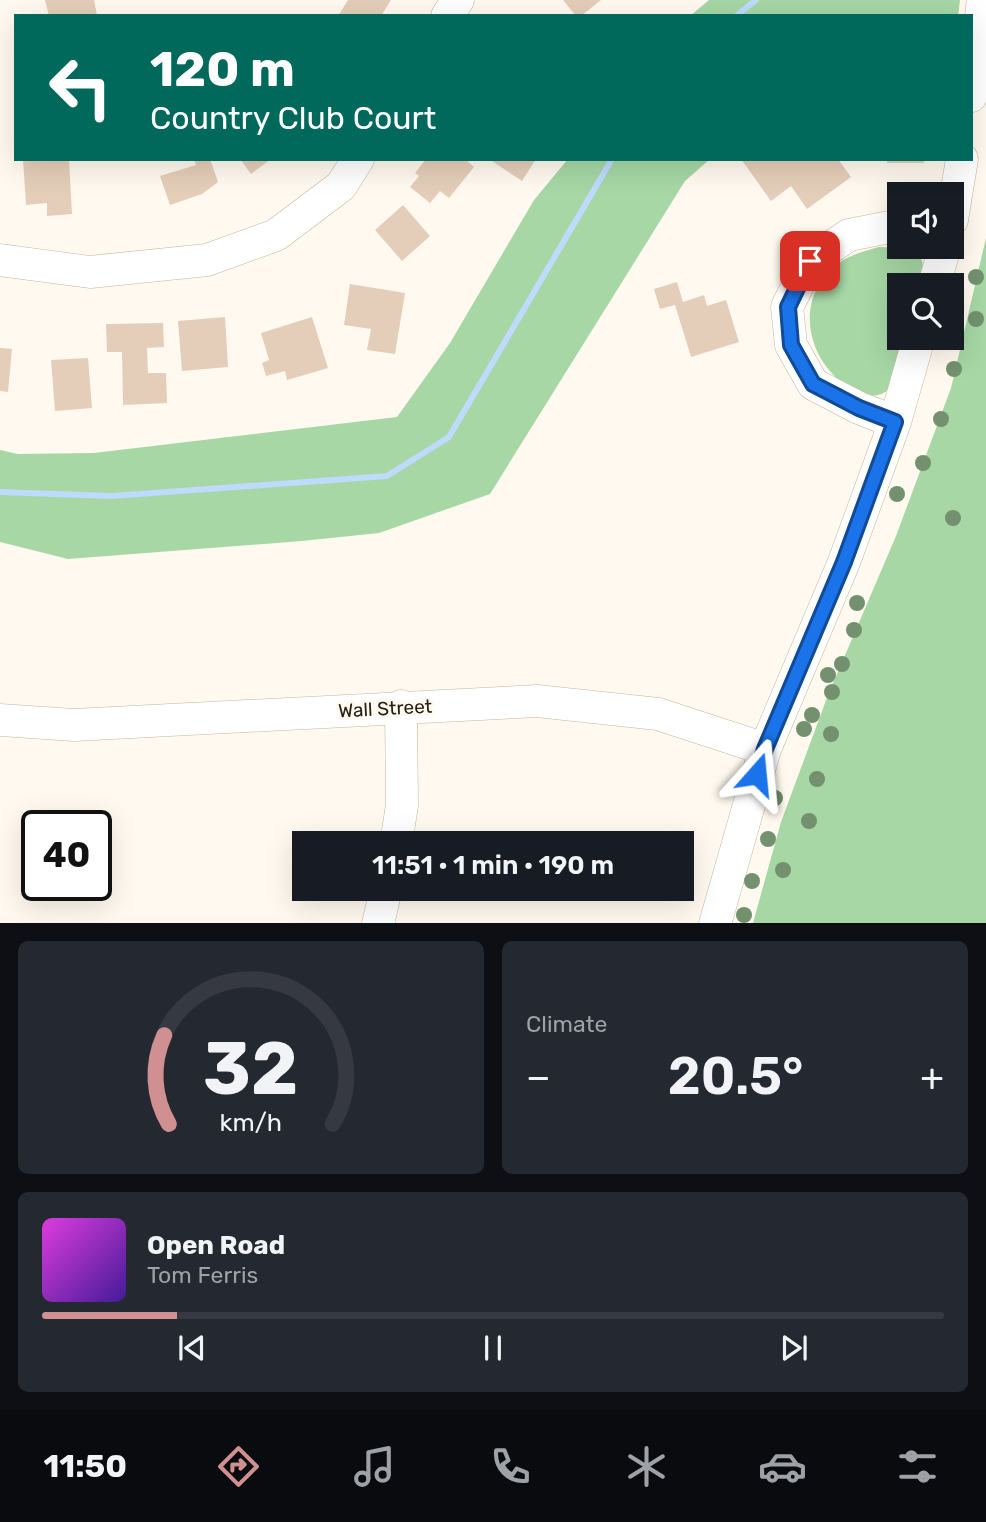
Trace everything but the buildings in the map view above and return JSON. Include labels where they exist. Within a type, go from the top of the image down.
[{"type":"street","points":[[973,86],[982,15]]},
{"type":"street","points":[[0,260],[90,272],[207,260],[276,235],[341,186],[357,161]]},
{"type":"street","points":[[958,182],[962,161]]},
{"type":"street","points":[[887,228],[849,235],[810,261],[788,307],[791,345],[813,384],[859,408],[895,422]]},
{"type":"street","points":[[715,923],[765,749],[844,562],[895,422],[916,350]]},
{"type":"street","name":"Wall Street","points":[[0,720],[74,726],[401,706],[537,701],[658,714],[765,749]]},
{"type":"street","points":[[398,831],[402,805],[401,706]]},
{"type":"street","points":[[378,923],[383,901]]},
{"type":"green space","points":[[709,0],[960,0],[958,14],[692,14]]},
{"type":"green space","points":[[566,161],[708,161],[685,181],[490,494],[379,533],[302,541],[68,559],[0,542],[0,450],[18,454],[94,453],[397,417],[450,343],[534,200]]},
{"type":"green space","points":[[986,238],[986,923],[753,923],[781,822],[828,695],[896,536],[951,388],[960,350],[964,350],[964,332]]},
{"type":"green space","points":[[887,247],[887,259],[921,259],[923,272],[887,273],[887,350],[904,350],[890,388],[880,395],[872,396],[842,383],[817,352],[811,333],[810,314],[814,295],[823,278],[839,263],[859,253]]},
{"type":"waterway","points":[[738,14],[756,0]]},
{"type":"waterway","points":[[0,492],[112,496],[387,476],[449,437],[611,161]]},
{"type":"route","points":[[757,774],[844,562],[895,422],[859,408],[813,384],[791,345],[788,307],[810,261]]}]
